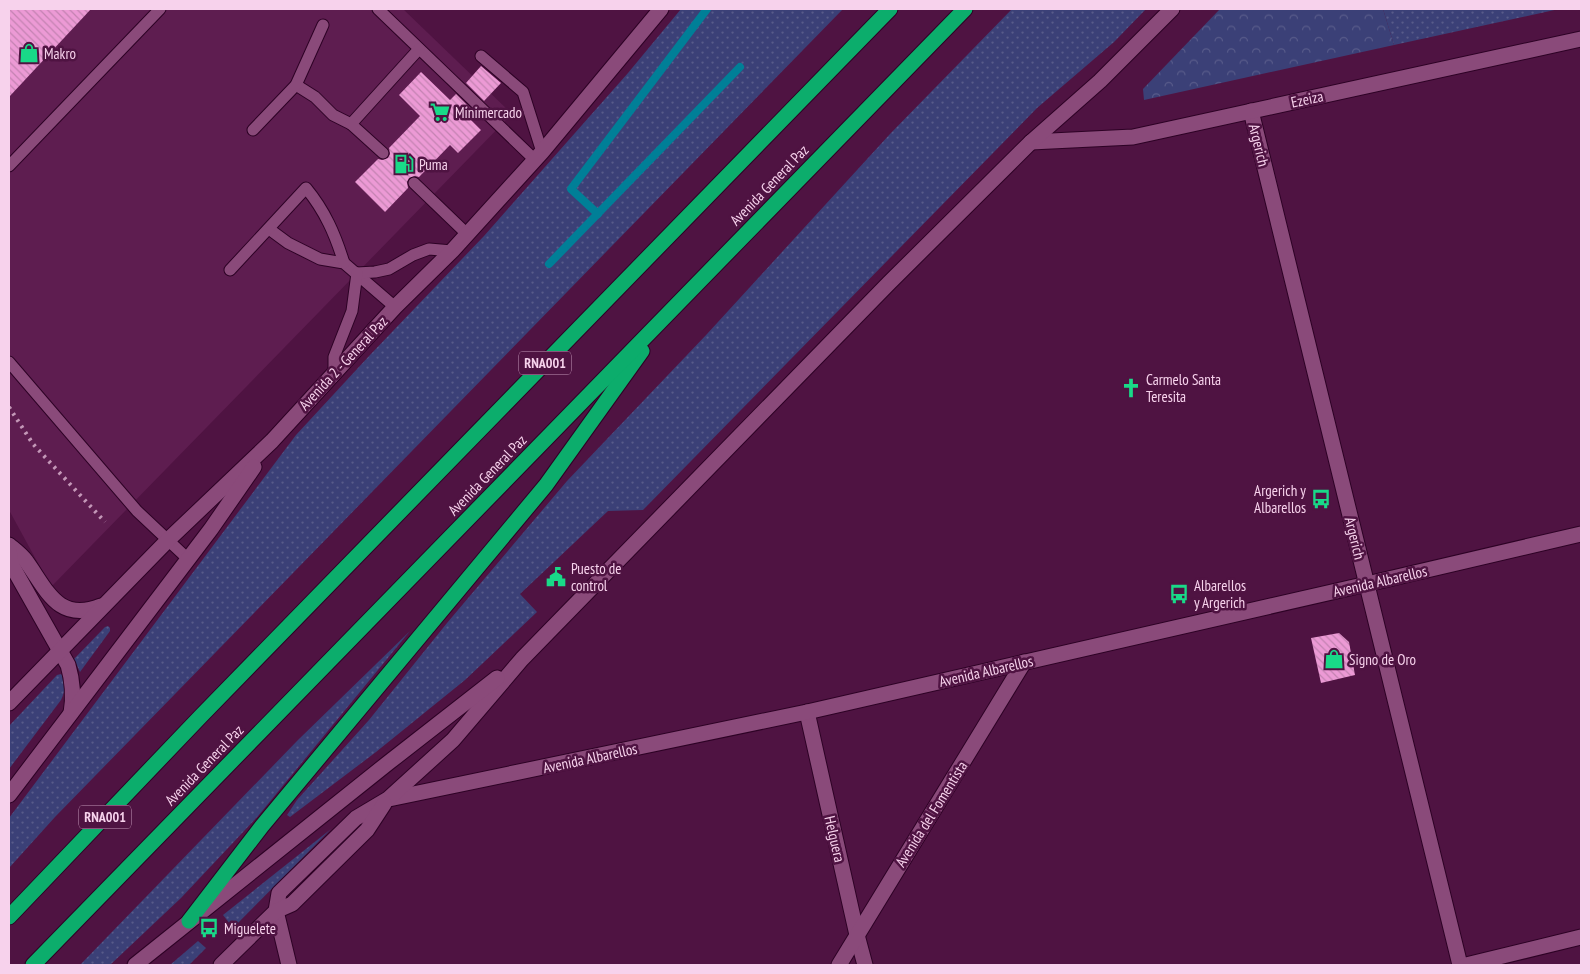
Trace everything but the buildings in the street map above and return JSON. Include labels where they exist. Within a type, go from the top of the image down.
[{"type":"highway","name":"RNA001","points":[[9,917],[214,703],[890,9]]},
{"type":"highway","name":"Avenida General Paz","points":[[33,965],[965,9]]},
{"type":"highway","points":[[189,921],[262,826],[546,485],[670,312]]},
{"type":"street","name":"Avenida 2 - General Paz","points":[[9,702],[168,540],[272,441],[395,308],[452,251],[539,156],[661,9]]},
{"type":"street","points":[[221,965],[276,911],[292,904],[366,830],[388,799],[453,740],[522,659],[882,290],[1031,142],[1100,81],[1172,9]]},
{"type":"street","name":"Ezeiza","points":[[1031,142],[1133,137],[1581,39]]},
{"type":"street","name":"Argerich","points":[[1251,111],[1460,965]]},
{"type":"street","points":[[9,795],[188,559],[272,441]]},
{"type":"street","name":"Avenida Albarellos","points":[[388,799],[807,712],[1581,534]]},
{"type":"street","points":[[9,547],[11,564],[68,665],[72,681],[73,698],[70,715]]},
{"type":"street","points":[[9,547],[25,559],[47,593],[56,602],[66,608],[78,611],[102,606]]},
{"type":"street","points":[[135,965],[522,659]]},
{"type":"street","name":"Avenida del Fomentista","points":[[840,965],[1024,662]]},
{"type":"street","name":"Helguera","points":[[807,712],[865,965]]},
{"type":"street","points":[[276,911],[289,965]]},
{"type":"street","points":[[1466,965],[1581,937]]},
{"type":"lane","points":[[9,166],[160,9]]},
{"type":"lane","points":[[378,9],[419,49],[539,156]]},
{"type":"lane","points":[[253,130],[296,85],[323,26]]},
{"type":"lane","points":[[351,124],[419,49]]},
{"type":"lane","points":[[481,56],[523,92],[539,156]]},
{"type":"lane","points":[[296,85],[314,97],[333,115],[351,124],[383,153]]},
{"type":"lane","points":[[414,183],[466,234]]},
{"type":"lane","points":[[230,270],[306,188],[320,204],[337,239],[344,263]]},
{"type":"lane","points":[[269,229],[288,243],[320,259],[344,263],[395,308]]},
{"type":"lane","points":[[357,273],[389,269],[413,255],[429,249],[452,251]]},
{"type":"lane","points":[[334,373],[334,357],[352,311],[357,273]]},
{"type":"lane","points":[[9,362],[137,511],[188,559]]},
{"type":"shaded area","points":[[9,9],[403,9],[512,114],[51,587],[9,510]]},
{"type":"green space","points":[[681,9],[843,9],[55,817],[9,868],[9,818],[296,435],[484,236],[628,73]]},
{"type":"green space","points":[[1012,9],[1146,9],[1114,42],[1037,108],[643,510],[608,511],[520,594],[537,612],[465,680],[376,752],[290,817],[287,815],[297,800],[369,720],[447,623],[567,481],[707,334],[890,134]]},
{"type":"green space","points":[[1220,9],[1383,9],[1394,45],[1144,100],[1143,89]]},
{"type":"green space","points":[[1383,9],[1559,9],[1394,45]]},
{"type":"green space","points":[[108,626],[110,631],[80,672],[74,659]]},
{"type":"green space","points":[[410,631],[258,816],[181,898],[110,965],[80,965],[298,740]]},
{"type":"green space","points":[[61,674],[65,687],[61,700],[9,769],[9,726],[57,675]]},
{"type":"green space","points":[[331,829],[233,928],[223,915]]},
{"type":"green space","points":[[198,941],[206,948],[189,965],[170,965]]},
{"type":"waterway","points":[[598,214],[571,189],[707,9]]},
{"type":"waterway","points":[[549,264],[740,67]]},
{"type":"railway","points":[[9,407],[33,444],[105,522]]},
{"type":"place","name":"Makro","points":[[29,53]]},
{"type":"place","name":"Minimercado","points":[[440,112]]},
{"type":"place","name":"Puma","points":[[404,164]]},
{"type":"place","name":"Carmelo Santa Teresita","points":[[1131,388]]},
{"type":"place","name":"Argerich y Albarellos","points":[[1321,499]]},
{"type":"place","name":"Puesto de control","points":[[556,577]]},
{"type":"place","name":"Albarellos y Argerich","points":[[1179,594]]},
{"type":"place","name":"Signo de Oro","points":[[1334,659]]},
{"type":"place","name":"Miguelete","points":[[209,928]]}]
